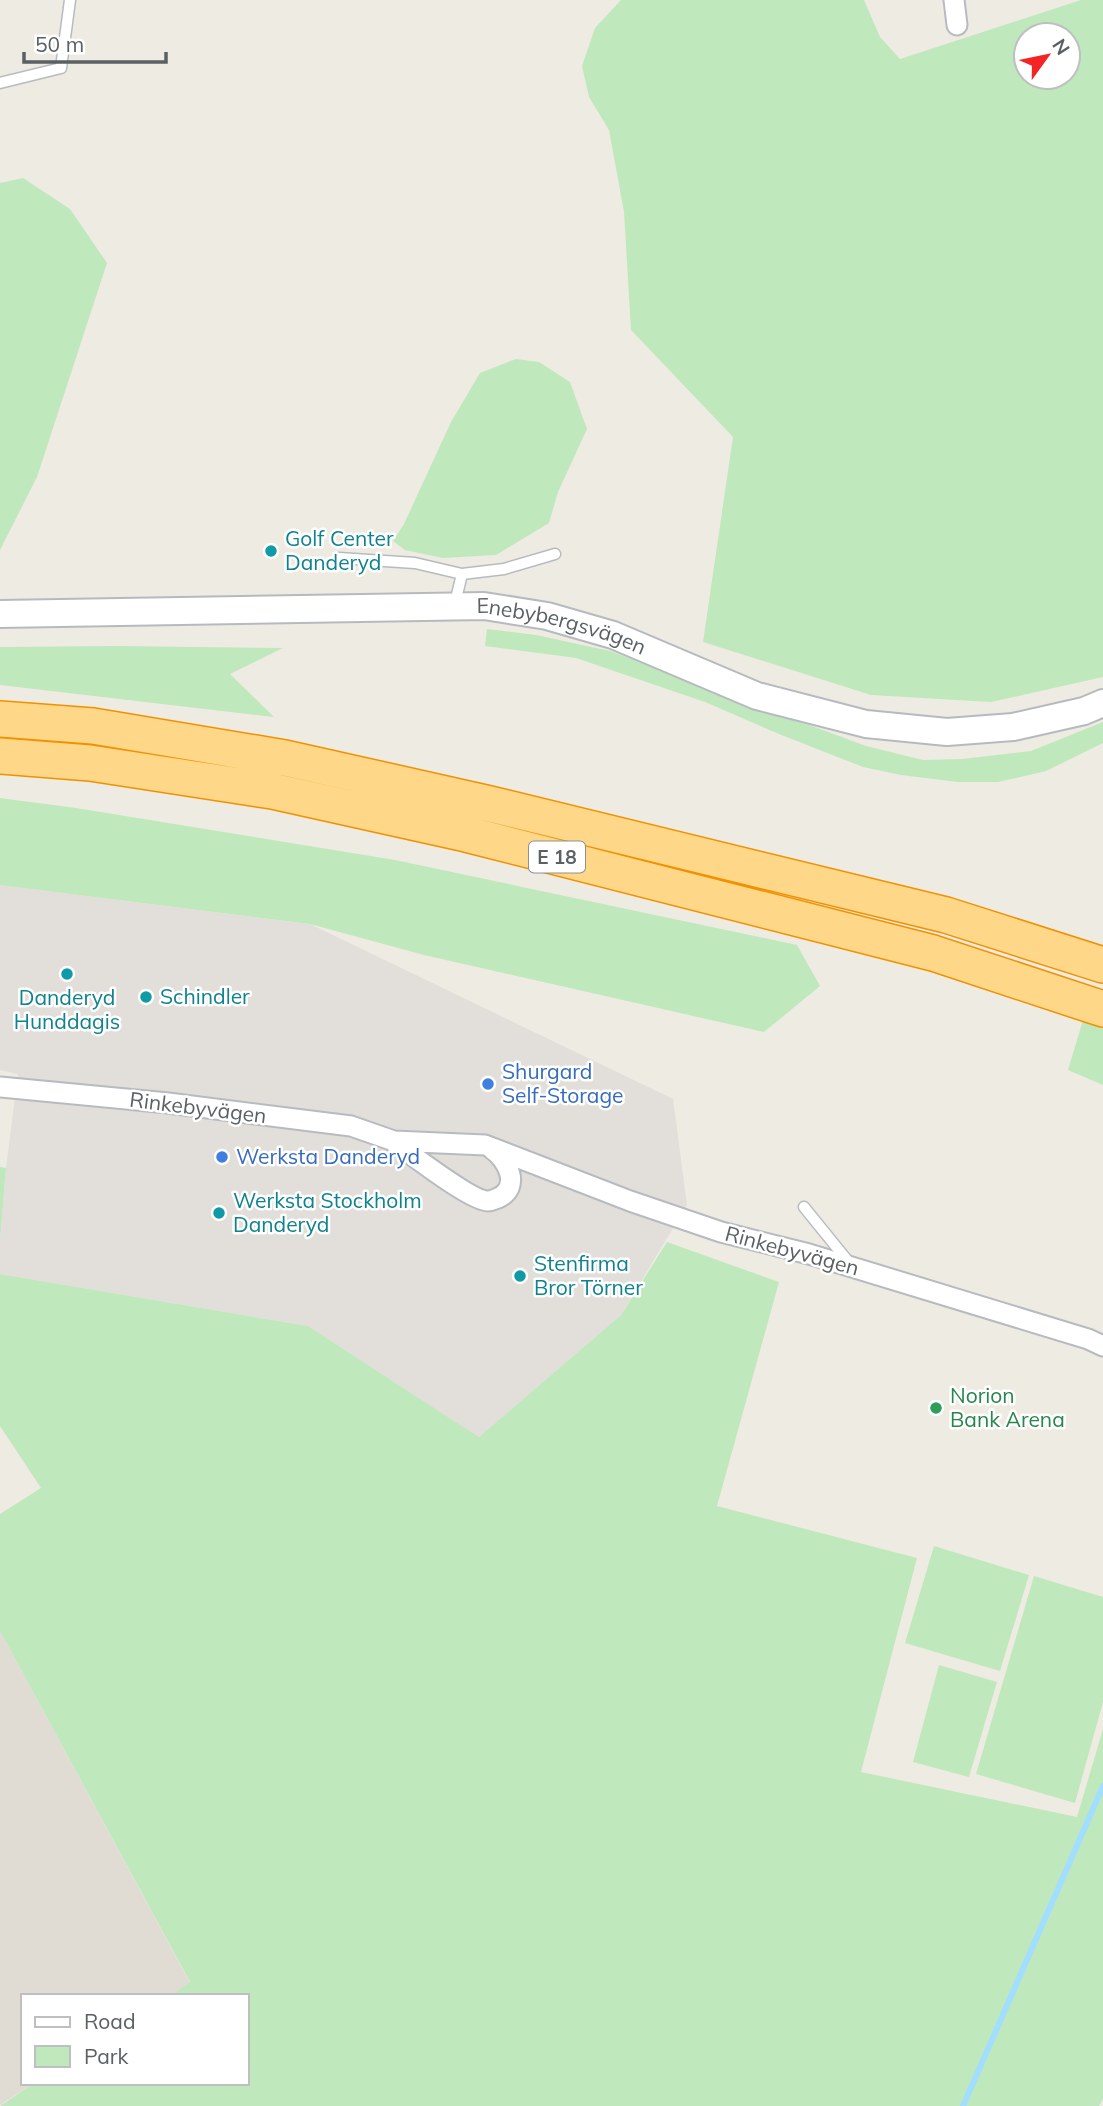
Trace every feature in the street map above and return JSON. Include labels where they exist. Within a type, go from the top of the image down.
[{"type":"highway","name":"E 18","points":[[0,719],[93,726],[326,767],[486,803],[946,915],[1103,965]]},
{"type":"highway","name":"E 18","points":[[0,756],[90,762],[272,790],[453,831],[933,953],[1103,1009]]},
{"type":"main road","name":"Enebybergsvägen","points":[[0,614],[484,606],[547,617],[600,631],[757,696],[866,724],[947,733],[1013,727],[1084,711],[1103,703]]},
{"type":"street","points":[[954,0],[957,25]]},
{"type":"street","name":"Rinkebyvägen","points":[[0,1087],[168,1103],[351,1126],[394,1141],[472,1196],[488,1201],[508,1191],[510,1174],[507,1163],[485,1145]]},
{"type":"street","name":"Rinkebyvägen","points":[[394,1141],[485,1145],[630,1201],[721,1232],[854,1268],[1088,1339],[1103,1346]]},
{"type":"lane","points":[[0,83],[61,68],[70,0]]},
{"type":"lane","points":[[339,558],[415,563],[462,574],[504,569],[555,554]]},
{"type":"lane","points":[[455,605],[462,574]]},
{"type":"lane","points":[[804,1207],[854,1268]]},
{"type":"shaded area","points":[[0,885],[310,924],[673,1099],[687,1205],[621,1315],[479,1437],[308,1326],[0,1274],[6,1168],[18,1074],[0,1070]]},
{"type":"shaded area","points":[[0,1631],[190,1983],[173,1994],[21,1994],[21,2085],[31,2085],[0,2105]]},
{"type":"green space","points":[[621,0],[864,0],[880,37],[900,59],[1012,22],[1012,91],[1082,91],[1082,21],[1017,21],[1081,0],[1103,0],[1103,677],[991,702],[871,695],[703,642],[733,437],[631,330],[624,212],[609,130],[589,97],[582,66],[595,28]]},
{"type":"green space","points":[[23,178],[70,209],[107,263],[37,477],[0,550],[0,183]]},
{"type":"green space","points":[[516,359],[539,362],[570,382],[587,429],[558,492],[549,523],[496,555],[443,558],[405,550],[393,541],[404,524],[451,422],[480,373]]},
{"type":"green space","points":[[487,629],[536,635],[610,651],[866,746],[923,760],[962,759],[1031,751],[1103,722],[1103,743],[1046,771],[998,782],[958,782],[901,775],[863,767],[705,702],[576,658],[485,646]]},
{"type":"green space","points":[[0,647],[283,648],[230,674],[274,717],[0,685]]},
{"type":"green space","points":[[0,798],[395,860],[797,945],[820,986],[764,1032],[424,955],[310,924],[0,885]]},
{"type":"green space","points":[[1083,1020],[1103,1028],[1103,1085],[1068,1070]]},
{"type":"green space","points":[[0,1167],[6,1168],[0,1241]]},
{"type":"green space","points":[[667,1242],[779,1282],[717,1506],[917,1558],[861,1772],[1077,1817],[1103,1729],[1103,2099],[1099,2106],[0,2106],[31,2085],[248,2085],[248,1994],[173,1994],[190,1982],[0,1631],[0,1514],[41,1488],[0,1426],[0,1274],[308,1326],[479,1437],[621,1315]]},
{"type":"green space","points":[[934,1546],[1029,1575],[1000,1671],[905,1643]]},
{"type":"green space","points":[[1034,1576],[1103,1597],[1103,1702],[1075,1803],[976,1774]]},
{"type":"green space","points":[[939,1665],[997,1682],[969,1777],[913,1762]]},
{"type":"waterway","points":[[963,2106],[1103,1786]]},
{"type":"place","name":"Golf Center Danderyd","points":[[271,551]]},
{"type":"place","name":"Danderyd Hunddagis","points":[[67,974]]},
{"type":"place","name":"Schindler","points":[[146,997]]},
{"type":"place","name":"Shurgard Self-Storage","points":[[488,1084]]},
{"type":"place","name":"Werksta Danderyd","points":[[222,1157]]},
{"type":"place","name":"Werksta Stockholm Danderyd","points":[[219,1213]]},
{"type":"place","name":"Stenfirma Bror Törner","points":[[520,1276]]},
{"type":"place","name":"Norion Bank Arena","points":[[936,1408]]}]
